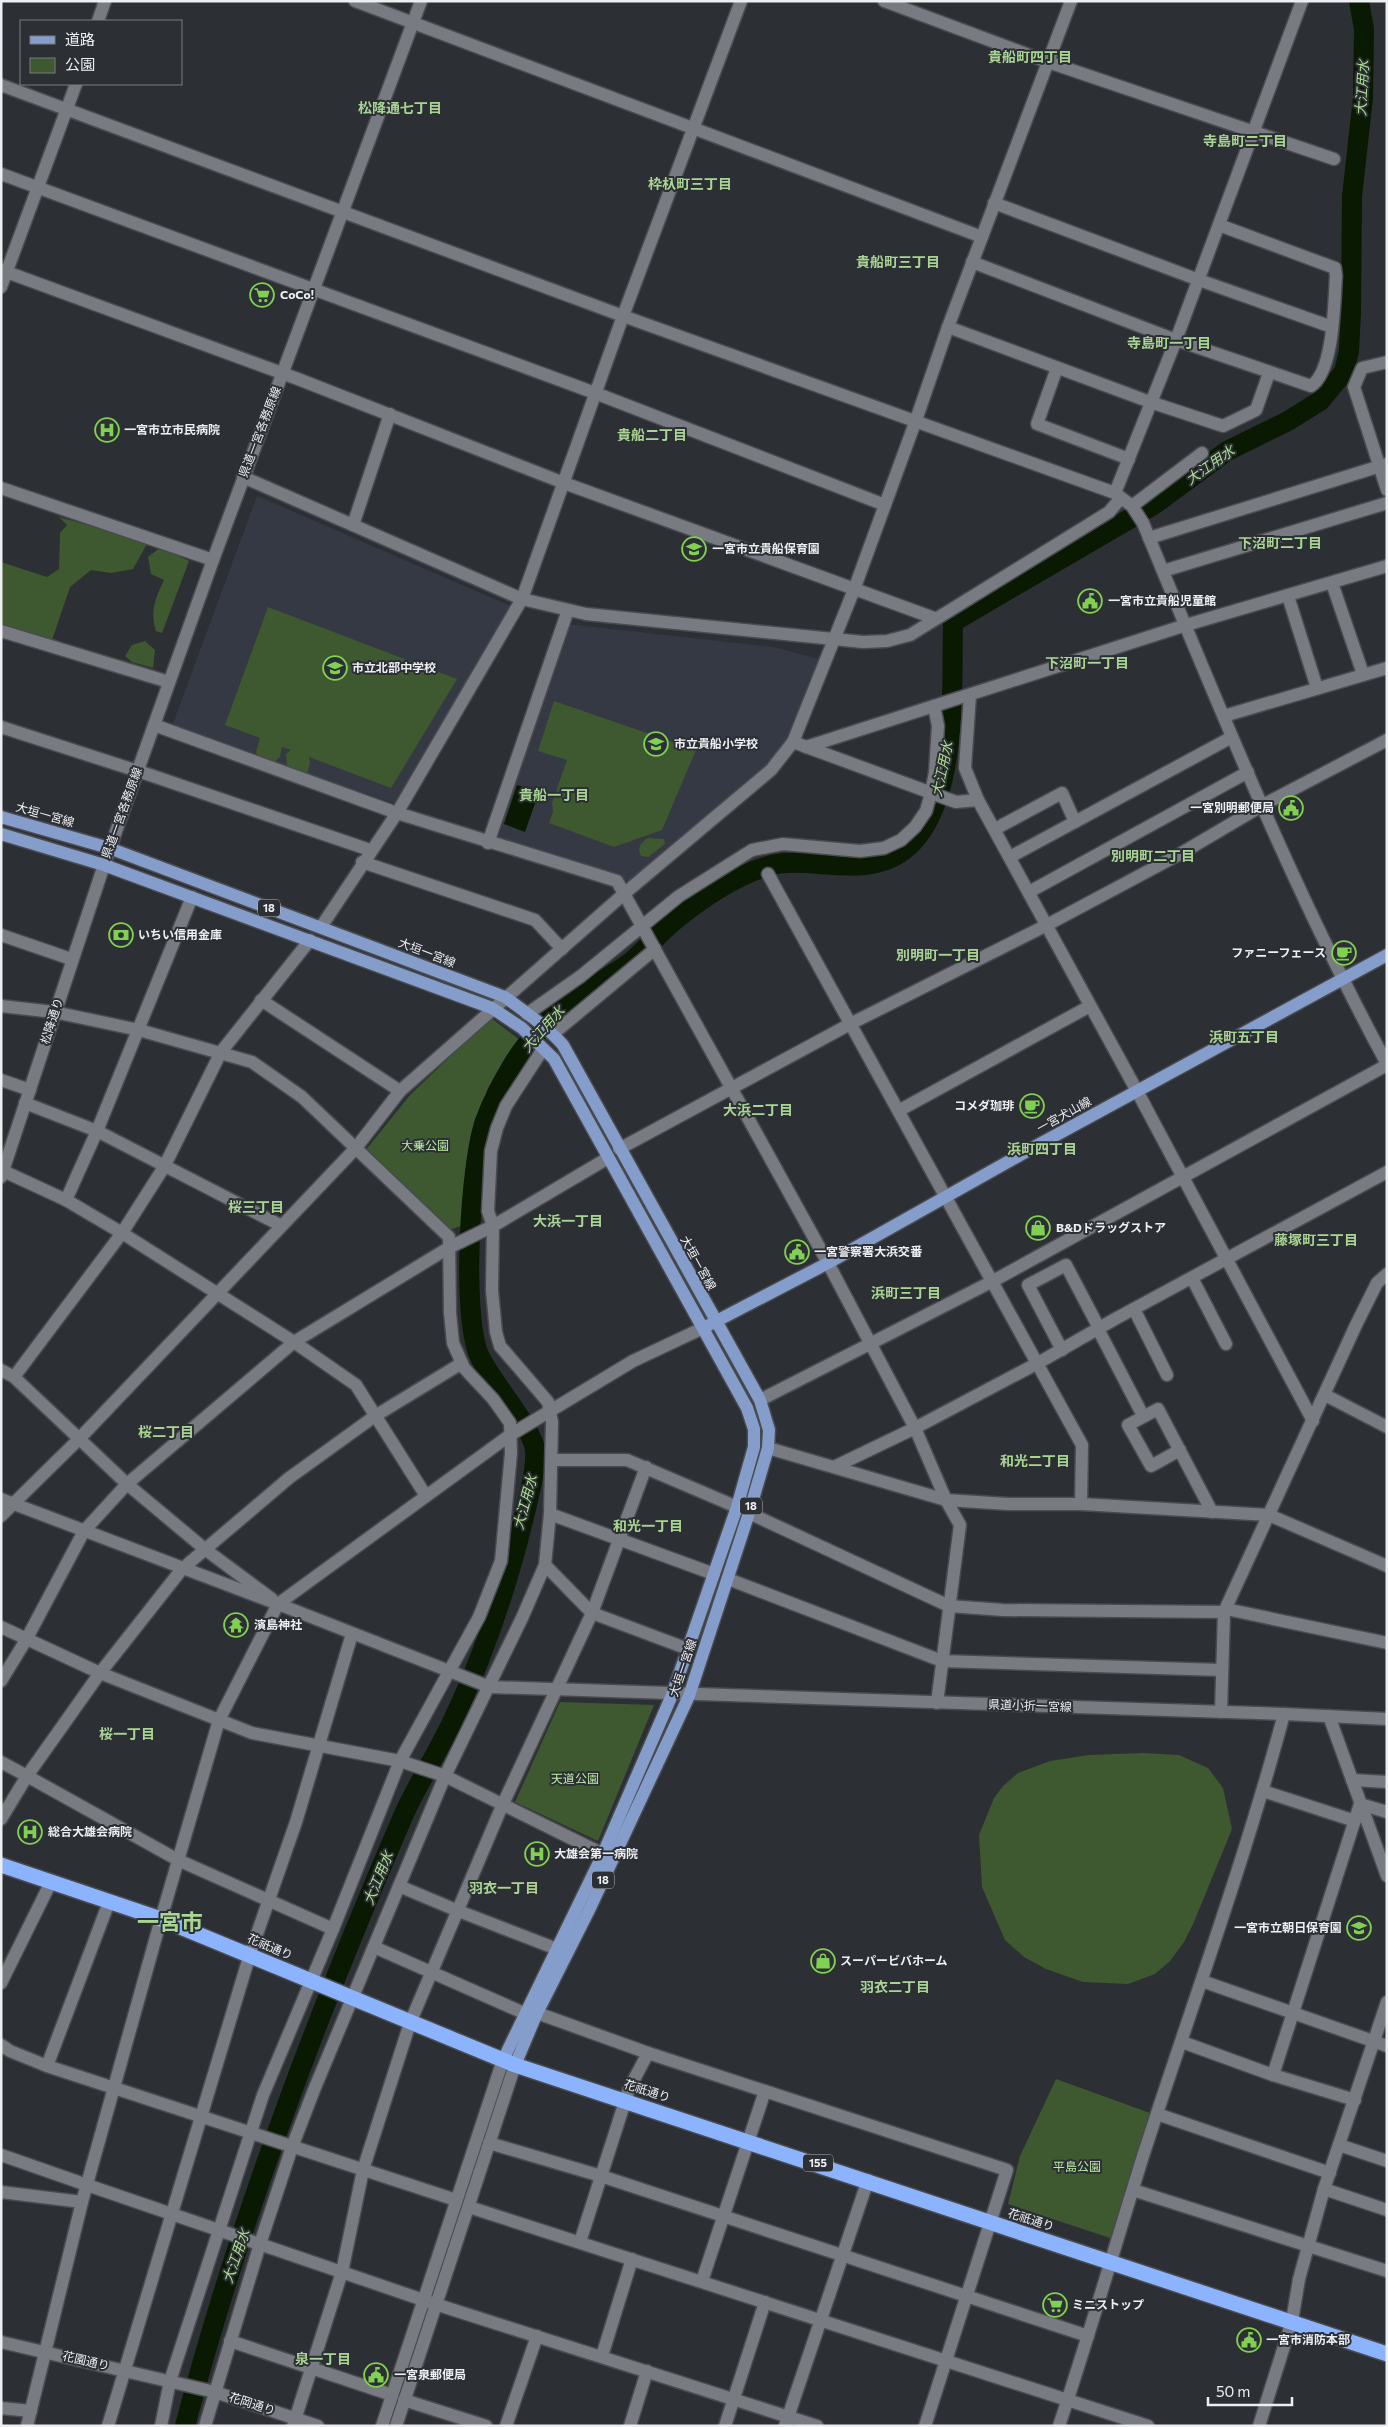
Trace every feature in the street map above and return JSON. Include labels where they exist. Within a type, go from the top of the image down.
[{"type":"highway","name":"花祇通り","points":[[1,1865],[160,1919],[250,1954],[410,2023],[509,2062],[1292,2321]]},
{"type":"highway","name":"155","points":[[1292,2321],[1387,2354]]},
{"type":"main road","name":"大垣一宮線","points":[[1,817],[109,848],[505,997],[551,1033],[563,1045],[715,1323],[760,1400],[769,1430],[768,1448],[750,1512],[689,1696],[590,1908],[530,2013]]},
{"type":"main road","name":"大垣一宮線","points":[[1,834],[104,865],[310,940],[492,1008],[522,1028],[554,1059],[746,1408],[754,1429],[754,1447],[737,1507],[672,1695],[603,1854],[557,1949],[509,2062]]},
{"type":"main road","name":"一宮犬山線","points":[[703,1328],[828,1263],[1137,1091],[1387,955]]},
{"type":"street","points":[[98,20],[105,1]]},
{"type":"street","points":[[354,1],[982,237]]},
{"type":"street","name":"県道一宮各務原線","points":[[104,865],[212,560],[421,1]]},
{"type":"street","points":[[320,927],[370,850],[397,813],[522,599],[623,316],[740,1]]},
{"type":"street","points":[[884,1],[1048,62],[1334,160]]},
{"type":"street","points":[[1,1516],[7,1502],[79,1439],[280,1225],[355,1149],[400,1091],[492,1008],[771,770],[793,742],[855,587],[948,327],[1071,1]]},
{"type":"street","points":[[243,477],[522,599],[568,610],[586,614],[696,626],[863,642],[887,641],[910,635],[934,618],[1109,512],[1118,496],[1129,459],[1150,402],[1199,280],[1302,1]]},
{"type":"street","points":[[1,85],[623,316],[916,420],[1118,496],[1136,512],[1149,538],[1232,737],[1341,980],[1387,1064],[993,1281],[760,1400]]},
{"type":"street","points":[[1,287],[4,271],[76,85]]},
{"type":"street","points":[[1,174],[596,393],[885,505]]},
{"type":"street","points":[[994,203],[1199,280],[1332,327]]},
{"type":"street","points":[[972,262],[1176,340],[1269,373],[1312,386],[1319,382],[1324,373],[1332,327],[1335,268],[1219,225]]},
{"type":"street","points":[[4,271],[283,373],[564,483],[855,587],[934,618]]},
{"type":"street","points":[[948,327],[1150,402],[1223,426],[1256,410],[1269,373]]},
{"type":"street","points":[[1387,362],[1362,368],[1354,387],[1384,465],[1387,490]]},
{"type":"street","points":[[1057,368],[1037,424],[1129,459]]},
{"type":"street","points":[[353,525],[390,414]]},
{"type":"street","points":[[1136,512],[1202,454]]},
{"type":"street","points":[[1149,538],[1384,465]]},
{"type":"street","points":[[1,488],[212,560]]},
{"type":"street","points":[[1163,571],[1387,503]]},
{"type":"street","points":[[806,747],[1186,625],[1387,566]]},
{"type":"street","points":[[1332,583],[1363,674]]},
{"type":"street","points":[[1288,596],[1317,688]]},
{"type":"street","points":[[488,843],[568,610]]},
{"type":"street","points":[[1,631],[169,682]]},
{"type":"street","points":[[1224,716],[1387,668]]},
{"type":"street","points":[[965,696],[965,768],[978,800],[1045,926],[1137,1091],[1313,1420]]},
{"type":"street","points":[[528,1015],[581,976],[679,896],[752,850],[783,844],[860,851],[884,848],[900,840],[915,827],[926,811],[932,793],[938,726],[936,705]]},
{"type":"street","points":[[154,725],[397,813],[488,843],[617,881],[828,1263],[915,1428],[946,1500],[960,1525],[937,1702]]},
{"type":"street","points":[[1,727],[138,770],[370,850]]},
{"type":"street","points":[[1010,857],[1232,737]]},
{"type":"street","points":[[619,1149],[852,1023],[1045,926],[1180,854],[1263,805],[1387,740]]},
{"type":"street","points":[[793,742],[956,802],[978,800]]},
{"type":"street","points":[[1028,892],[1248,772]]},
{"type":"street","points":[[995,829],[1062,793],[1075,822]]},
{"type":"street","points":[[362,862],[535,920],[562,949]]},
{"type":"street","name":"松降通り","points":[[2,1172],[71,959],[104,865]]},
{"type":"street","points":[[768,874],[900,1110],[1082,1445],[1081,1504]]},
{"type":"street","points":[[66,1200],[139,1030],[192,897]]},
{"type":"street","points":[[1,935],[71,959]]},
{"type":"street","points":[[14,1377],[122,1233],[164,1167],[221,1052],[310,940]]},
{"type":"street","points":[[551,1033],[654,947]]},
{"type":"street","points":[[261,1000],[400,1091]]},
{"type":"street","points":[[1,1006],[54,1012],[139,1030],[221,1052],[252,1062],[302,1097],[449,1237],[454,1245],[450,1313],[453,1342],[464,1368],[493,1399],[516,1432],[501,1561],[479,1617],[406,1763],[333,1929],[314,1982],[263,2094],[256,2135],[224,2232],[170,2382],[160,2426]]},
{"type":"street","points":[[900,1110],[1090,1006]]},
{"type":"street","points":[[205,2426],[256,2242],[286,2145],[350,1997],[374,1947],[445,1776],[485,1686],[545,1565],[553,1460],[543,1394],[500,1346],[493,1316],[493,1226],[488,1211],[489,1174],[497,1128],[506,1106],[541,1047]]},
{"type":"street","points":[[1,1080],[30,1090]]},
{"type":"street","points":[[25,1104],[97,1131],[280,1225]]},
{"type":"street","points":[[1,1682],[26,1640],[84,1531],[127,1484],[294,1342],[454,1245],[493,1226],[608,1158]]},
{"type":"street","points":[[2,1172],[66,1200],[122,1233],[294,1342],[356,1386],[426,1496]]},
{"type":"street","points":[[834,1467],[915,1428],[1038,1363],[1387,1172]]},
{"type":"street","points":[[1062,1350],[1028,1285],[1066,1265],[1140,1410]]},
{"type":"street","points":[[1192,1278],[1226,1344]]},
{"type":"street","points":[[1221,1712],[1221,1670],[1225,1610],[1325,1395],[1384,1281]]},
{"type":"street","points":[[1134,1309],[1167,1375]]},
{"type":"street","points":[[27,2426],[82,2202],[160,1919],[220,1720],[278,1604],[516,1432],[633,1361],[703,1328]]},
{"type":"street","points":[[1,1819],[27,1776],[100,1673],[182,1569],[289,1478],[375,1416],[462,1363]]},
{"type":"street","points":[[1,1370],[14,1377],[127,1484],[206,1550],[278,1604]]},
{"type":"street","points":[[1325,1395],[1387,1427]]},
{"type":"street","points":[[1180,1450],[1151,1466],[1128,1425],[1158,1409],[1180,1450],[1212,1512]]},
{"type":"street","points":[[768,1448],[946,1500],[1008,1504],[1081,1504],[1269,1515],[1387,1566]]},
{"type":"street","points":[[553,1460],[627,1460],[646,1466],[737,1507]]},
{"type":"street","points":[[294,2422],[342,2272],[363,2170],[410,2023],[456,1910],[502,1806],[592,1613],[646,1466]]},
{"type":"street","points":[[7,1502],[278,1604]]},
{"type":"street","points":[[750,1512],[948,1606],[1003,1610],[1225,1610],[1387,1643]]},
{"type":"street","points":[[550,1514],[620,1538],[714,1574]]},
{"type":"street","points":[[545,1565],[592,1613],[688,1648]]},
{"type":"street","points":[[728,1579],[942,1661],[1221,1670]]},
{"type":"street","name":"県道小折一宮線","points":[[278,1604],[485,1686],[689,1696],[937,1702],[1387,1719]]},
{"type":"street","points":[[1,1628],[100,1673],[252,1733],[406,1763],[445,1776],[502,1806],[603,1854]]},
{"type":"street","points":[[108,2426],[250,1954],[296,1822],[352,1634]]},
{"type":"street","points":[[1059,2426],[1263,1791],[1284,1714]]},
{"type":"street","points":[[1329,1716],[1387,1876]]},
{"type":"street","points":[[1,1762],[178,1860],[333,1929]]},
{"type":"street","points":[[1352,1780],[1387,1782]]},
{"type":"street","points":[[1263,1791],[1355,1821]]},
{"type":"street","points":[[1360,1804],[1387,1812]]},
{"type":"street","points":[[1273,2075],[1360,1804]]},
{"type":"street","points":[[1,1983],[51,1882]]},
{"type":"street","points":[[399,1886],[557,1949]]},
{"type":"street","points":[[47,2066],[109,1902]]},
{"type":"street","points":[[374,1947],[431,1974],[530,2013],[1008,2170],[989,2222],[969,2296],[926,2426]]},
{"type":"street","points":[[1202,1981],[1387,2046]]},
{"type":"street","points":[[1260,2425],[1292,2321],[1307,2246],[1324,2189],[1387,2002]]},
{"type":"street","points":[[1182,2042],[1273,2075],[1354,2100]]},
{"type":"street","points":[[1,2044],[10,2051],[47,2066],[456,2200]]},
{"type":"street","points":[[580,2242],[626,2100],[648,2053]]},
{"type":"street","points":[[396,2426],[489,2143],[509,2062]]},
{"type":"street","points":[[382,2426],[456,2200],[509,2062]]},
{"type":"street","points":[[702,2281],[765,2091]]},
{"type":"street","points":[[1158,2114],[1330,2173]]},
{"type":"street","points":[[489,2143],[601,2176],[1088,2336]]},
{"type":"street","points":[[1339,2146],[1387,2161]]},
{"type":"street","points":[[1,2155],[422,2300],[734,2399],[786,2421],[817,2426]]},
{"type":"street","points":[[786,2421],[868,2180]]},
{"type":"street","points":[[1324,2189],[1387,2210]]},
{"type":"street","points":[[1134,2190],[1387,2271]]},
{"type":"street","points":[[1,2192],[82,2202]]},
{"type":"street","points":[[469,2206],[1148,2426]]},
{"type":"street","points":[[602,2356],[632,2259]]},
{"type":"street","points":[[726,2426],[766,2302]]},
{"type":"street","points":[[506,2426],[537,2336]]},
{"type":"street","points":[[230,2341],[392,2395]]},
{"type":"street","name":"花園通り","points":[[1,2342],[215,2392]]},
{"type":"street","points":[[630,2426],[647,2371]]},
{"type":"street","name":"花岡通り","points":[[215,2392],[294,2422],[318,2426]]},
{"type":"street","points":[[404,2400],[486,2426]]},
{"type":"street","points":[[1,2408],[31,2411]]},
{"type":"shaded area","name":"市立北部中学校","points":[[257,496],[513,607],[397,804],[171,729]]},
{"type":"shaded area","name":"市立貴船小学校","points":[[567,624],[773,647],[823,660],[797,729],[774,758],[635,883],[494,838]]},
{"type":"shaded area","points":[[517,785],[539,792],[525,832],[504,824]]},
{"type":"green space","points":[[59,517],[148,542],[133,569],[111,573],[91,570],[70,587],[51,643],[1,626],[1,562],[47,577],[59,569],[60,533],[67,525]]},
{"type":"green space","points":[[161,547],[189,561],[162,633],[156,631],[153,617],[156,599],[164,580],[151,574],[148,557]]},
{"type":"green space","points":[[268,607],[457,679],[391,788],[309,757],[310,763],[307,774],[287,767],[286,754],[291,750],[282,747],[280,757],[273,763],[259,758],[256,752],[260,738],[225,725]]},
{"type":"green space","points":[[145,641],[155,650],[153,668],[132,662],[125,656],[132,645]]},
{"type":"green space","points":[[554,701],[696,750],[662,830],[614,847],[549,823],[553,812],[552,803],[567,760],[538,751]]},
{"type":"green space","points":[[647,838],[664,839],[665,844],[648,857],[641,856],[639,851],[641,844]]},
{"type":"green space","name":"大乗公園","points":[[491,1018],[521,1041],[506,1056],[488,1088],[466,1167],[466,1224],[449,1230],[365,1151],[410,1095]]},
{"type":"green space","name":"天道公園","points":[[560,1702],[654,1705],[598,1841],[515,1802]]},
{"type":"green space","points":[[1143,1753],[1179,1755],[1208,1768],[1223,1788],[1232,1829],[1194,1922],[1184,1942],[1170,1961],[1155,1974],[1128,1984],[1083,1982],[1046,1969],[1024,1957],[1005,1940],[982,1887],[979,1835],[994,1798],[1003,1786],[1018,1773],[1050,1761],[1089,1755]]},
{"type":"green space","name":"平島公園","points":[[1056,2079],[1150,2113],[1113,2239],[1008,2204],[1020,2156]]},
{"type":"waterway","name":"大江用水","points":[[185,2426],[230,2270],[283,2116],[341,1964],[404,1814],[448,1730],[479,1661],[500,1602],[518,1542],[532,1482],[535,1466],[533,1441],[520,1417],[480,1357],[474,1338],[471,1310],[469,1277],[470,1240],[475,1170],[485,1121],[494,1099],[518,1056],[563,1006],[627,965],[674,921],[719,889],[743,876],[768,866],[793,863],[863,865],[876,863],[904,850],[924,827],[938,796],[946,760],[951,722],[953,622],[1155,504],[1227,451],[1288,421],[1320,401],[1344,372],[1349,351],[1351,312],[1352,196],[1363,98],[1364,29],[1359,1]]},
{"type":"place","name":"CoCo!","points":[[262,295]]},
{"type":"place","name":"一宮市立市民病院","points":[[107,430]]},
{"type":"place","name":"一宮市立貴船保育園","points":[[694,549]]},
{"type":"place","name":"一宮市立貴船児童館","points":[[1090,601]]},
{"type":"place","name":"市立北部中学校","points":[[335,668]]},
{"type":"place","name":"市立貴船小学校","points":[[656,744]]},
{"type":"place","name":"一宮別明郵便局","points":[[1291,808]]},
{"type":"place","name":"いちい信用金庫","points":[[121,935]]},
{"type":"place","name":"ファニーフェース","points":[[1344,953]]},
{"type":"place","name":"コメダ珈琲","points":[[1032,1106]]},
{"type":"place","name":"B&Dドラッグストア","points":[[1038,1228]]},
{"type":"place","name":"一宮警察署大浜交番","points":[[797,1252]]},
{"type":"place","name":"濱島神社","points":[[236,1625]]},
{"type":"place","name":"総合大雄会病院","points":[[30,1832]]},
{"type":"place","name":"大雄会第一病院","points":[[537,1854]]},
{"type":"place","name":"一宮市立朝日保育園","points":[[1359,1928]]},
{"type":"place","name":"スーパービバホーム","points":[[823,1961]]},
{"type":"place","name":"ミニストップ","points":[[1055,2305]]},
{"type":"place","name":"一宮市消防本部","points":[[1249,2340]]},
{"type":"place","name":"一宮泉郵便局","points":[[376,2375]]},
{"type":"district","name":"貴船町四丁目","points":[[1030,57]]},
{"type":"district","name":"松降通七丁目","points":[[400,108]]},
{"type":"district","name":"寺島町二丁目","points":[[1245,141]]},
{"type":"district","name":"枠杁町三丁目","points":[[690,184]]},
{"type":"district","name":"貴船町三丁目","points":[[898,262]]},
{"type":"district","name":"寺島町一丁目","points":[[1169,343]]},
{"type":"district","name":"貴船二丁目","points":[[652,435]]},
{"type":"district","name":"下沼町二丁目","points":[[1280,543]]},
{"type":"district","name":"下沼町一丁目","points":[[1087,663]]},
{"type":"district","name":"貴船一丁目","points":[[554,795]]},
{"type":"district","name":"別明町二丁目","points":[[1153,856]]},
{"type":"district","name":"別明町一丁目","points":[[938,955]]},
{"type":"district","name":"浜町五丁目","points":[[1244,1037]]},
{"type":"district","name":"大浜二丁目","points":[[758,1110]]},
{"type":"district","name":"浜町四丁目","points":[[1042,1149]]},
{"type":"district","name":"桜三丁目","points":[[256,1207]]},
{"type":"district","name":"大浜一丁目","points":[[568,1221]]},
{"type":"district","name":"藤塚町三丁目","points":[[1316,1240]]},
{"type":"district","name":"浜町三丁目","points":[[906,1293]]},
{"type":"district","name":"桜二丁目","points":[[166,1432]]},
{"type":"district","name":"和光二丁目","points":[[1035,1461]]},
{"type":"district","name":"和光一丁目","points":[[648,1526]]},
{"type":"district","name":"桜一丁目","points":[[127,1734]]},
{"type":"district","name":"羽衣一丁目","points":[[504,1888]]},
{"type":"district","name":"一宮市","points":[[170,1922]]},
{"type":"district","name":"羽衣二丁目","points":[[895,1987]]},
{"type":"district","name":"泉一丁目","points":[[323,2359]]}]
